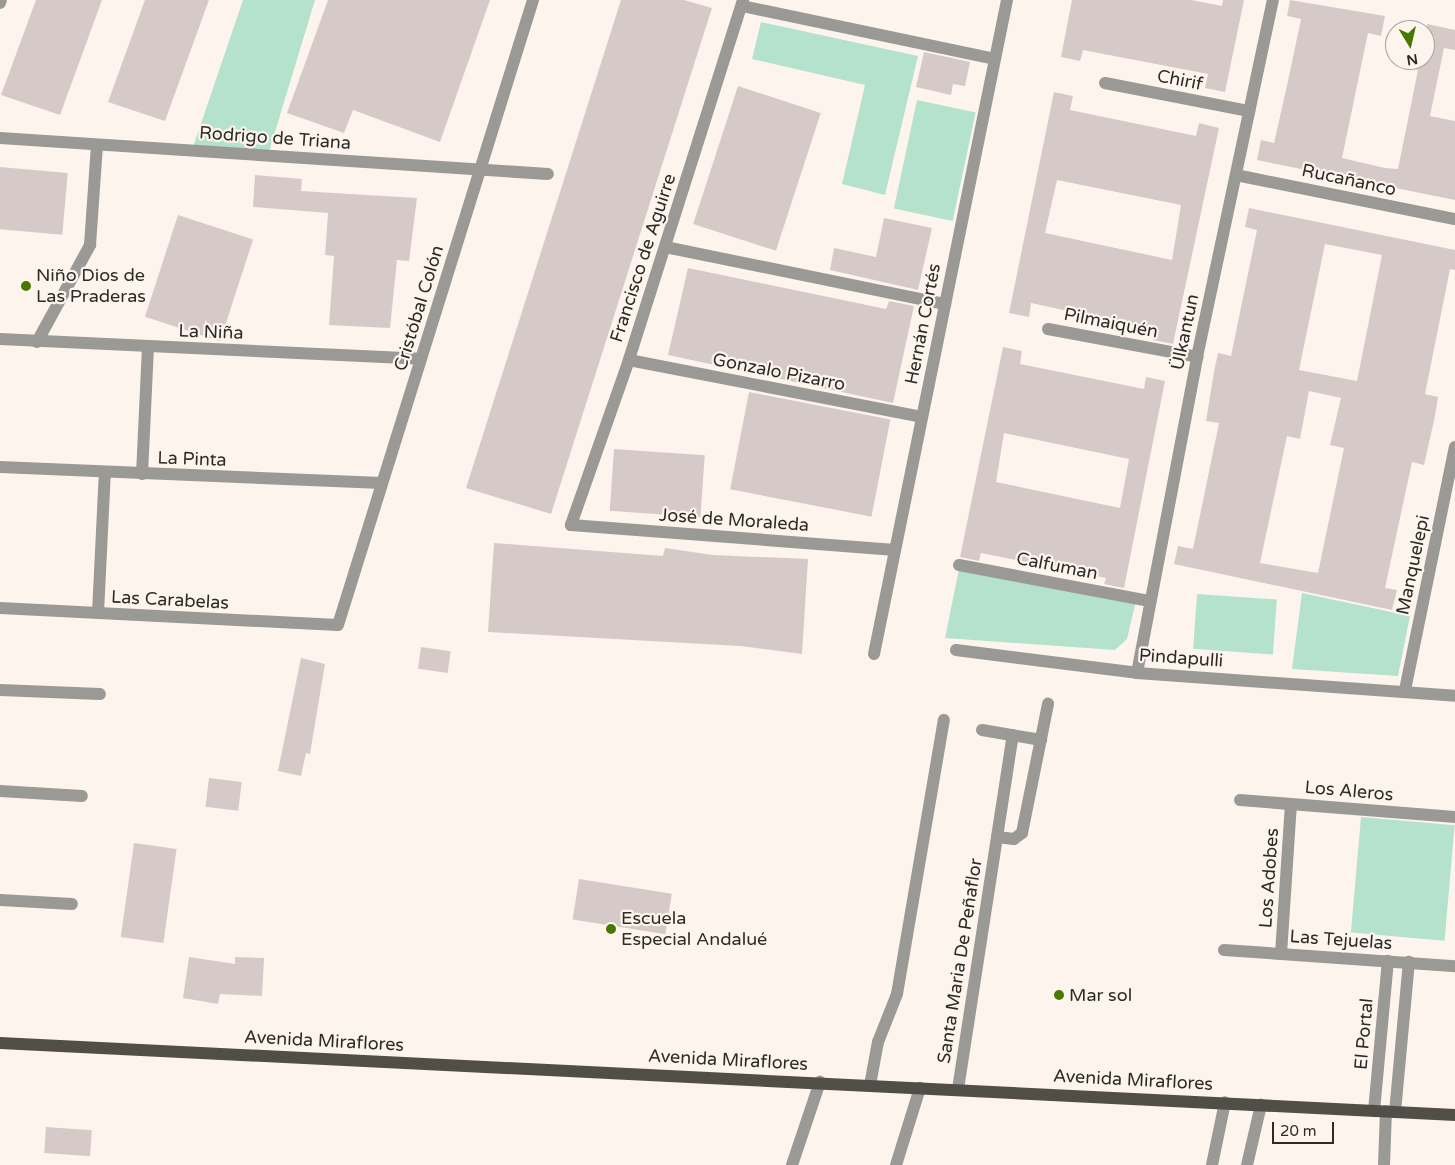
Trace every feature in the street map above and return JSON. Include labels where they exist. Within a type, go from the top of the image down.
[{"type":"main road","name":"Avenida Miraflores","points":[[0,1043],[1225,1102],[1455,1115]]},
{"type":"street","name":"Cristóbal Colón","points":[[338,626],[534,0]]},
{"type":"street","name":"Hernán Cortés","points":[[874,654],[1007,0]]},
{"type":"street","name":"Ülkantun","points":[[1137,673],[1149,601],[1197,357],[1273,0]]},
{"type":"street","points":[[742,3],[995,59]]},
{"type":"street","name":"Francisco de Aguirre","points":[[571,525],[629,360],[742,3]]},
{"type":"street","name":"Chirif","points":[[1105,83],[1248,111]]},
{"type":"street","name":"Rodrigo de Triana","points":[[0,138],[548,174]]},
{"type":"street","points":[[37,342],[90,246],[98,144]]},
{"type":"street","name":"Rucañanco","points":[[1236,175],[1455,220]]},
{"type":"street","points":[[665,247],[945,304]]},
{"type":"street","name":"Pilmaiquén","points":[[1048,329],[1197,357]]},
{"type":"street","name":"La Niña","points":[[0,339],[421,359]]},
{"type":"street","points":[[142,474],[148,347]]},
{"type":"street","name":"Gonzalo Pizarro","points":[[629,360],[922,417]]},
{"type":"street","name":"Manquelepi","points":[[1405,690],[1453,468],[1455,447]]},
{"type":"street","name":"La Pinta","points":[[0,468],[382,483]]},
{"type":"street","points":[[98,614],[105,472]]},
{"type":"street","name":"José de Moraleda","points":[[571,525],[895,550]]},
{"type":"street","name":"Calfuman","points":[[959,565],[1149,601]]},
{"type":"street","name":"Las Carabelas","points":[[0,608],[338,626]]},
{"type":"street","name":"Pindapulli","points":[[956,650],[1137,673],[1405,690],[1455,696]]},
{"type":"street","points":[[0,690],[100,694]]},
{"type":"street","name":"Santa Maria De Peñaflor","points":[[997,837],[1014,839],[1022,833],[1048,704]]},
{"type":"street","points":[[870,1085],[878,1042],[897,994],[944,720]]},
{"type":"street","points":[[982,730],[1041,740]]},
{"type":"street","name":"Santa Maria De Peñaflor","points":[[958,1090],[1013,735]]},
{"type":"street","points":[[0,791],[82,796]]},
{"type":"street","name":"Los Aleros","points":[[1240,800],[1455,817]]},
{"type":"street","name":"Los Adobes","points":[[1281,954],[1291,804]]},
{"type":"street","points":[[0,900],[72,904]]},
{"type":"street","name":"Las Tejuelas","points":[[1224,950],[1455,966]]},
{"type":"street","name":"El Portal","points":[[1385,1111],[1388,961]]},
{"type":"street","points":[[1384,1165],[1385,1111],[1409,962]]},
{"type":"street","points":[[792,1165],[820,1082]]},
{"type":"street","points":[[896,1165],[920,1088]]},
{"type":"street","points":[[1212,1165],[1225,1102]]},
{"type":"street","points":[[1247,1165],[1261,1105]]},
{"type":"green space","points":[[243,0],[315,0],[268,155],[192,150]]},
{"type":"green space","points":[[761,22],[918,56],[885,195],[842,184],[865,85],[752,59]]},
{"type":"green space","points":[[917,100],[976,112],[953,221],[894,209]]},
{"type":"green space","points":[[959,569],[1136,601],[1127,639],[1115,650],[945,638]]},
{"type":"green space","points":[[1302,593],[1410,616],[1398,676],[1292,669]]},
{"type":"green space","points":[[1197,594],[1277,600],[1273,654],[1193,649]]},
{"type":"green space","points":[[1361,817],[1455,825],[1445,941],[1351,933]]},
{"type":"building","points":[[36,0],[102,0],[60,115],[1,95]]},
{"type":"building","points":[[145,0],[209,0],[165,121],[108,102]]},
{"type":"building","points":[[328,0],[490,0],[440,142],[353,110],[344,133],[287,113]]},
{"type":"building","points":[[621,0],[684,0],[712,8],[551,514],[466,488]]},
{"type":"building","points":[[1072,0],[1191,0],[1222,6],[1223,0],[1244,0],[1225,92],[1205,88],[1208,74],[1083,50],[1080,61],[1061,57]]},
{"type":"building","points":[[1290,0],[1385,16],[1381,36],[1368,33],[1342,158],[1385,168],[1398,169],[1418,70],[1435,70],[1435,26],[1455,30],[1455,50],[1444,48],[1430,116],[1455,121],[1455,200],[1257,160],[1261,140],[1274,143],[1301,19],[1287,16]]},
{"type":"building","points":[[924,52],[970,62],[965,86],[953,84],[951,95],[916,87]]},
{"type":"building","points":[[738,86],[821,113],[776,251],[693,224]]},
{"type":"building","points":[[1054,92],[1073,96],[1070,110],[1196,136],[1199,123],[1219,128],[1173,344],[1153,340],[1156,330],[1031,303],[1029,317],[1009,313]],"holes":[[[1057,180],[1181,205],[1172,260],[1045,233]]]},
{"type":"building","points":[[0,167],[68,173],[62,235],[0,229]]},
{"type":"building","points":[[255,175],[302,179],[301,191],[417,198],[409,261],[397,260],[390,328],[329,325],[334,256],[325,255],[328,213],[253,207]]},
{"type":"building","points":[[1249,208],[1455,250],[1455,270],[1450,269],[1425,394],[1438,397],[1435,416],[1424,465],[1412,462],[1385,588],[1397,590],[1392,610],[1174,564],[1178,546],[1193,549],[1219,423],[1206,421],[1214,372],[1218,353],[1231,356],[1257,230],[1245,227]],"holes":[[[1325,244],[1382,255],[1357,381],[1299,370]],[[1309,391],[1341,398],[1330,445],[1344,448],[1318,573],[1260,563],[1287,436],[1300,439]]]},
{"type":"building","points":[[178,215],[253,239],[220,341],[145,317]]},
{"type":"building","points":[[884,218],[932,228],[918,290],[830,270],[834,248],[876,257]]},
{"type":"building","points":[[688,268],[886,309],[889,301],[914,306],[893,403],[668,355]]},
{"type":"building","points":[[1003,347],[1022,351],[1020,364],[1144,389],[1146,377],[1165,381],[1124,588],[1104,584],[1106,578],[981,553],[979,561],[960,557]],"holes":[[[1004,433],[1129,459],[1120,508],[996,482]]]},
{"type":"building","points":[[749,392],[890,419],[871,517],[730,489]]},
{"type":"building","points":[[614,449],[705,455],[700,517],[610,511]]},
{"type":"building","points":[[494,543],[663,556],[665,548],[713,555],[808,559],[802,654],[740,646],[488,632]]},
{"type":"building","points":[[421,647],[451,651],[448,673],[418,669]]},
{"type":"building","points":[[301,658],[325,664],[310,754],[306,753],[301,776],[278,771]]},
{"type":"building","points":[[209,778],[242,782],[238,811],[205,807]]},
{"type":"building","points":[[134,843],[177,849],[163,943],[121,937]]},
{"type":"building","points":[[579,879],[672,894],[665,934],[573,919]]},
{"type":"building","points":[[189,957],[235,964],[235,957],[264,958],[262,996],[220,994],[218,1004],[183,998]]},
{"type":"building","points":[[46,1127],[92,1130],[90,1156],[44,1153]]},
{"type":"place","name":"Niño Dios de Las Praderas","points":[[26,286]]},
{"type":"place","name":"Escuela Especial Andalué","points":[[611,929]]},
{"type":"place","name":"Mar sol","points":[[1059,995]]}]
